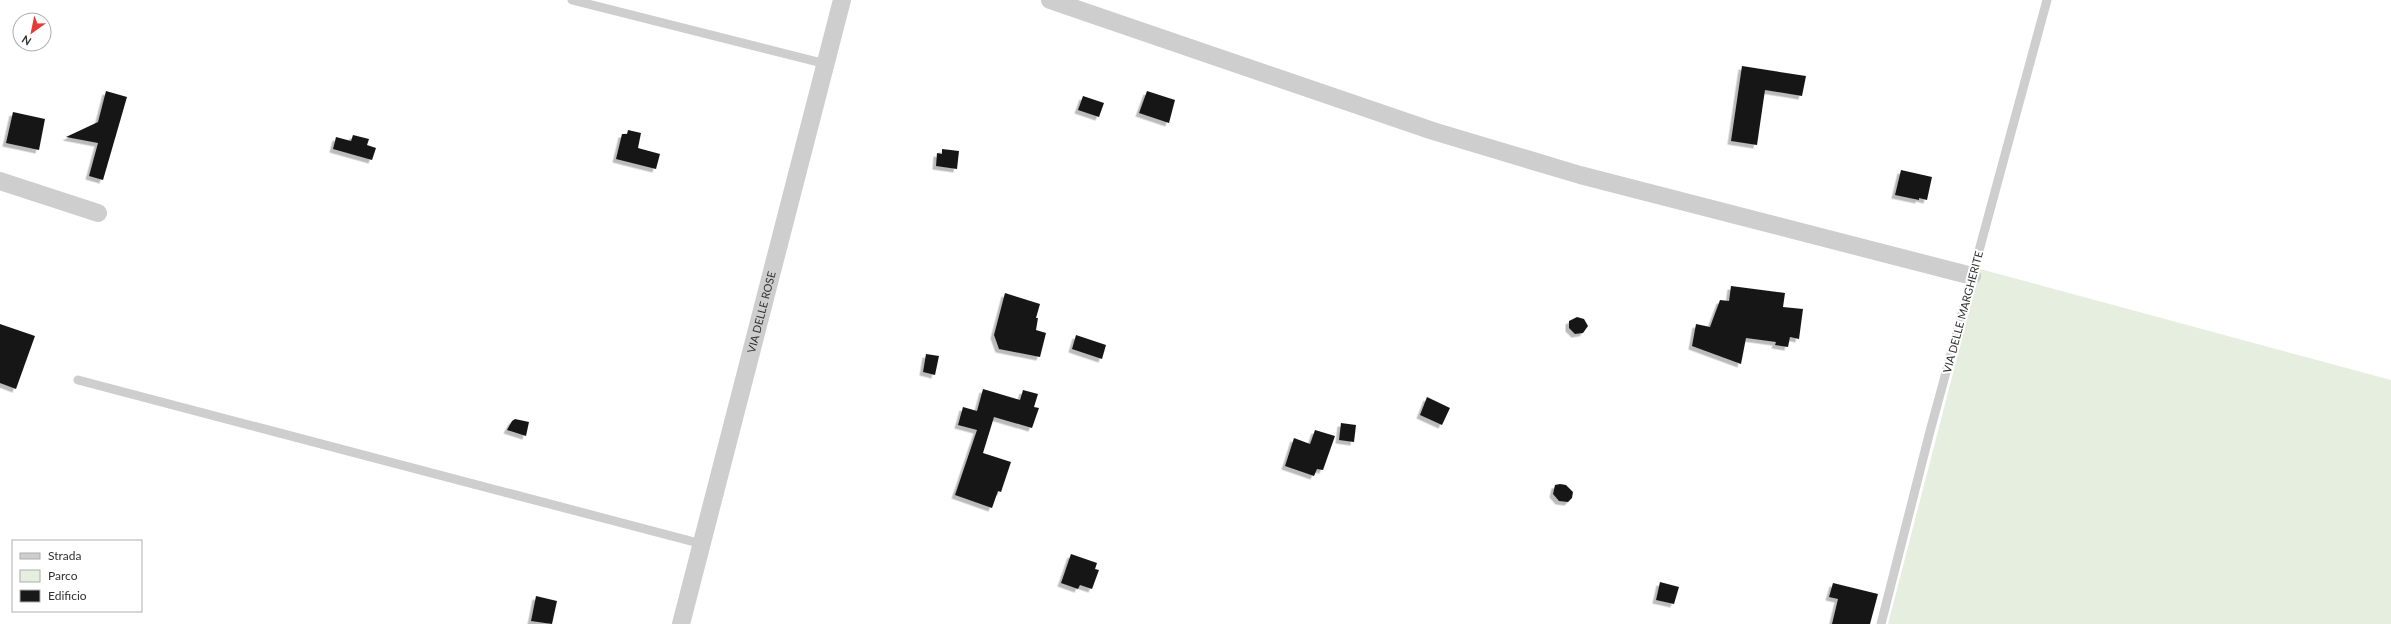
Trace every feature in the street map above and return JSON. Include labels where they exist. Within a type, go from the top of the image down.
[{"type":"street","name":"VIA DELLE ROSE","points":[[681,624],[842,0]]},
{"type":"street","points":[[1050,0],[1440,133],[1580,175],[1972,276]]},
{"type":"street","points":[[0,181],[98,213]]},
{"type":"lane","points":[[572,0],[826,64]]},
{"type":"lane","name":"VIA DELLE MARGHERITE","points":[[1881,624],[1972,276],[2047,0]]},
{"type":"lane","points":[[78,380],[702,544]]},
{"type":"green space","points":[[1980,269],[2391,380],[2391,624],[1888,624]]},
{"type":"building","points":[[1742,66],[1806,76],[1802,96],[1765,90],[1757,145],[1731,141]]},
{"type":"building","points":[[106,91],[127,97],[103,180],[89,176],[98,143],[66,137],[98,122]]},
{"type":"building","points":[[1147,91],[1175,100],[1169,123],[1139,113]]},
{"type":"building","points":[[1083,96],[1104,103],[1099,117],[1078,110]]},
{"type":"building","points":[[13,112],[45,119],[39,150],[6,143]]},
{"type":"building","points":[[628,130],[641,133],[638,148],[660,154],[656,169],[616,159],[622,134],[627,134]]},
{"type":"building","points":[[353,135],[369,139],[367,145],[376,148],[372,160],[333,149],[336,137],[351,141]]},
{"type":"building","points":[[942,149],[959,151],[957,169],[936,166],[937,153],[942,154]]},
{"type":"building","points":[[1901,170],[1932,177],[1927,200],[1919,198],[1919,200],[1895,195]]},
{"type":"building","points":[[1731,286],[1785,293],[1783,307],[1803,309],[1799,339],[1790,337],[1788,347],[1775,345],[1776,342],[1746,338],[1741,364],[1692,346],[1696,324],[1710,327],[1720,300],[1729,301]]},
{"type":"building","points":[[1005,293],[1040,304],[1036,318],[1038,318],[1036,330],[1046,333],[1040,357],[999,349],[994,335]]},
{"type":"building","points":[[1577,317],[1584,319],[1588,326],[1583,333],[1575,334],[1569,328],[1569,321]]},
{"type":"building","points":[[0,324],[35,336],[16,389],[0,383]]},
{"type":"building","points":[[1076,335],[1106,345],[1102,359],[1072,349]]},
{"type":"building","points":[[926,354],[939,356],[935,375],[923,372]]},
{"type":"building","points":[[983,389],[1020,400],[1023,390],[1038,394],[1034,407],[1039,408],[1032,428],[994,417],[983,453],[1011,462],[1001,492],[998,491],[992,508],[955,495],[977,430],[958,425],[963,407],[977,411]]},
{"type":"building","points":[[1427,397],[1450,408],[1442,425],[1420,415]]},
{"type":"building","points":[[515,419],[529,422],[526,436],[507,430],[512,421]]},
{"type":"building","points":[[1341,423],[1356,425],[1354,442],[1339,440]]},
{"type":"building","points":[[1315,430],[1335,436],[1323,470],[1317,469],[1314,476],[1285,466],[1294,438],[1310,444]]},
{"type":"building","points":[[1555,485],[1566,485],[1573,492],[1572,498],[1568,502],[1559,501],[1553,494]]},
{"type":"building","points":[[1071,554],[1097,563],[1095,569],[1099,570],[1092,589],[1080,585],[1078,589],[1061,583]]},
{"type":"building","points":[[1660,582],[1679,587],[1674,604],[1656,600]]},
{"type":"building","points":[[1833,583],[1878,594],[1870,624],[1832,624],[1838,599],[1829,597]]},
{"type":"building","points":[[536,596],[557,601],[552,624],[531,621]]}]
